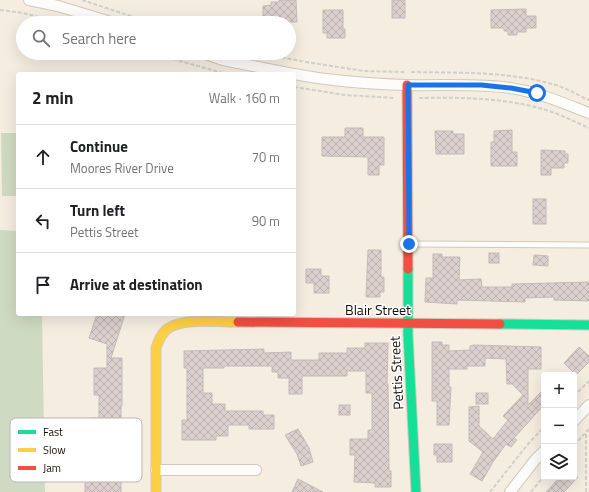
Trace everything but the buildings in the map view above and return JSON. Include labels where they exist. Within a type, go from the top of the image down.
[{"type":"street","points":[[29,0],[58,6],[91,16]]},
{"type":"street","points":[[223,60],[283,72]]},
{"type":"street","points":[[296,74],[363,83],[408,85],[481,85],[511,88],[537,93],[589,113]]},
{"type":"street","name":"Pettis Street","points":[[408,85],[408,323],[416,492]]},
{"type":"street","name":"Blair Street","points":[[156,470],[156,348],[161,334],[168,327],[183,322],[589,325]]},
{"type":"street","points":[[577,418],[589,405]]},
{"type":"street","points":[[510,492],[541,455]]},
{"type":"street","points":[[156,492],[156,470],[256,470]]},
{"type":"lane","points":[[409,244],[589,245]]},
{"type":"path","points":[[82,0],[131,16]]},
{"type":"path","points":[[0,10],[36,16]]},
{"type":"path","points":[[177,60],[219,72]]},
{"type":"path","points":[[292,60],[364,71],[484,73],[525,78],[554,84],[589,100]]},
{"type":"path","points":[[296,87],[345,95],[490,100],[531,106],[555,113],[589,128]]},
{"type":"path","points":[[577,393],[589,381]]},
{"type":"path","points":[[575,444],[589,429]]},
{"type":"path","points":[[490,492],[528,444],[541,430]]},
{"type":"path","points":[[586,432],[586,492]]},
{"type":"path","points":[[531,492],[541,480]]},
{"type":"green space","points":[[1,133],[16,133],[16,196],[2,196]]},
{"type":"green space","points":[[0,230],[16,231],[16,316],[42,316],[44,418],[10,418],[10,482],[45,482],[45,492],[0,492]]},
{"type":"traffic: fast","points":[[408,269],[408,335],[416,492]]},
{"type":"traffic: fast","points":[[500,324],[589,325]]},
{"type":"traffic: slow","points":[[156,492],[156,348],[159,339],[165,331],[179,324],[199,321],[238,322]]},
{"type":"traffic: jam","points":[[407,85],[408,269]]},
{"type":"traffic: jam","points":[[238,322],[500,324]]},
{"type":"route","points":[[409,244],[408,85],[481,85],[511,88],[537,93]]}]
